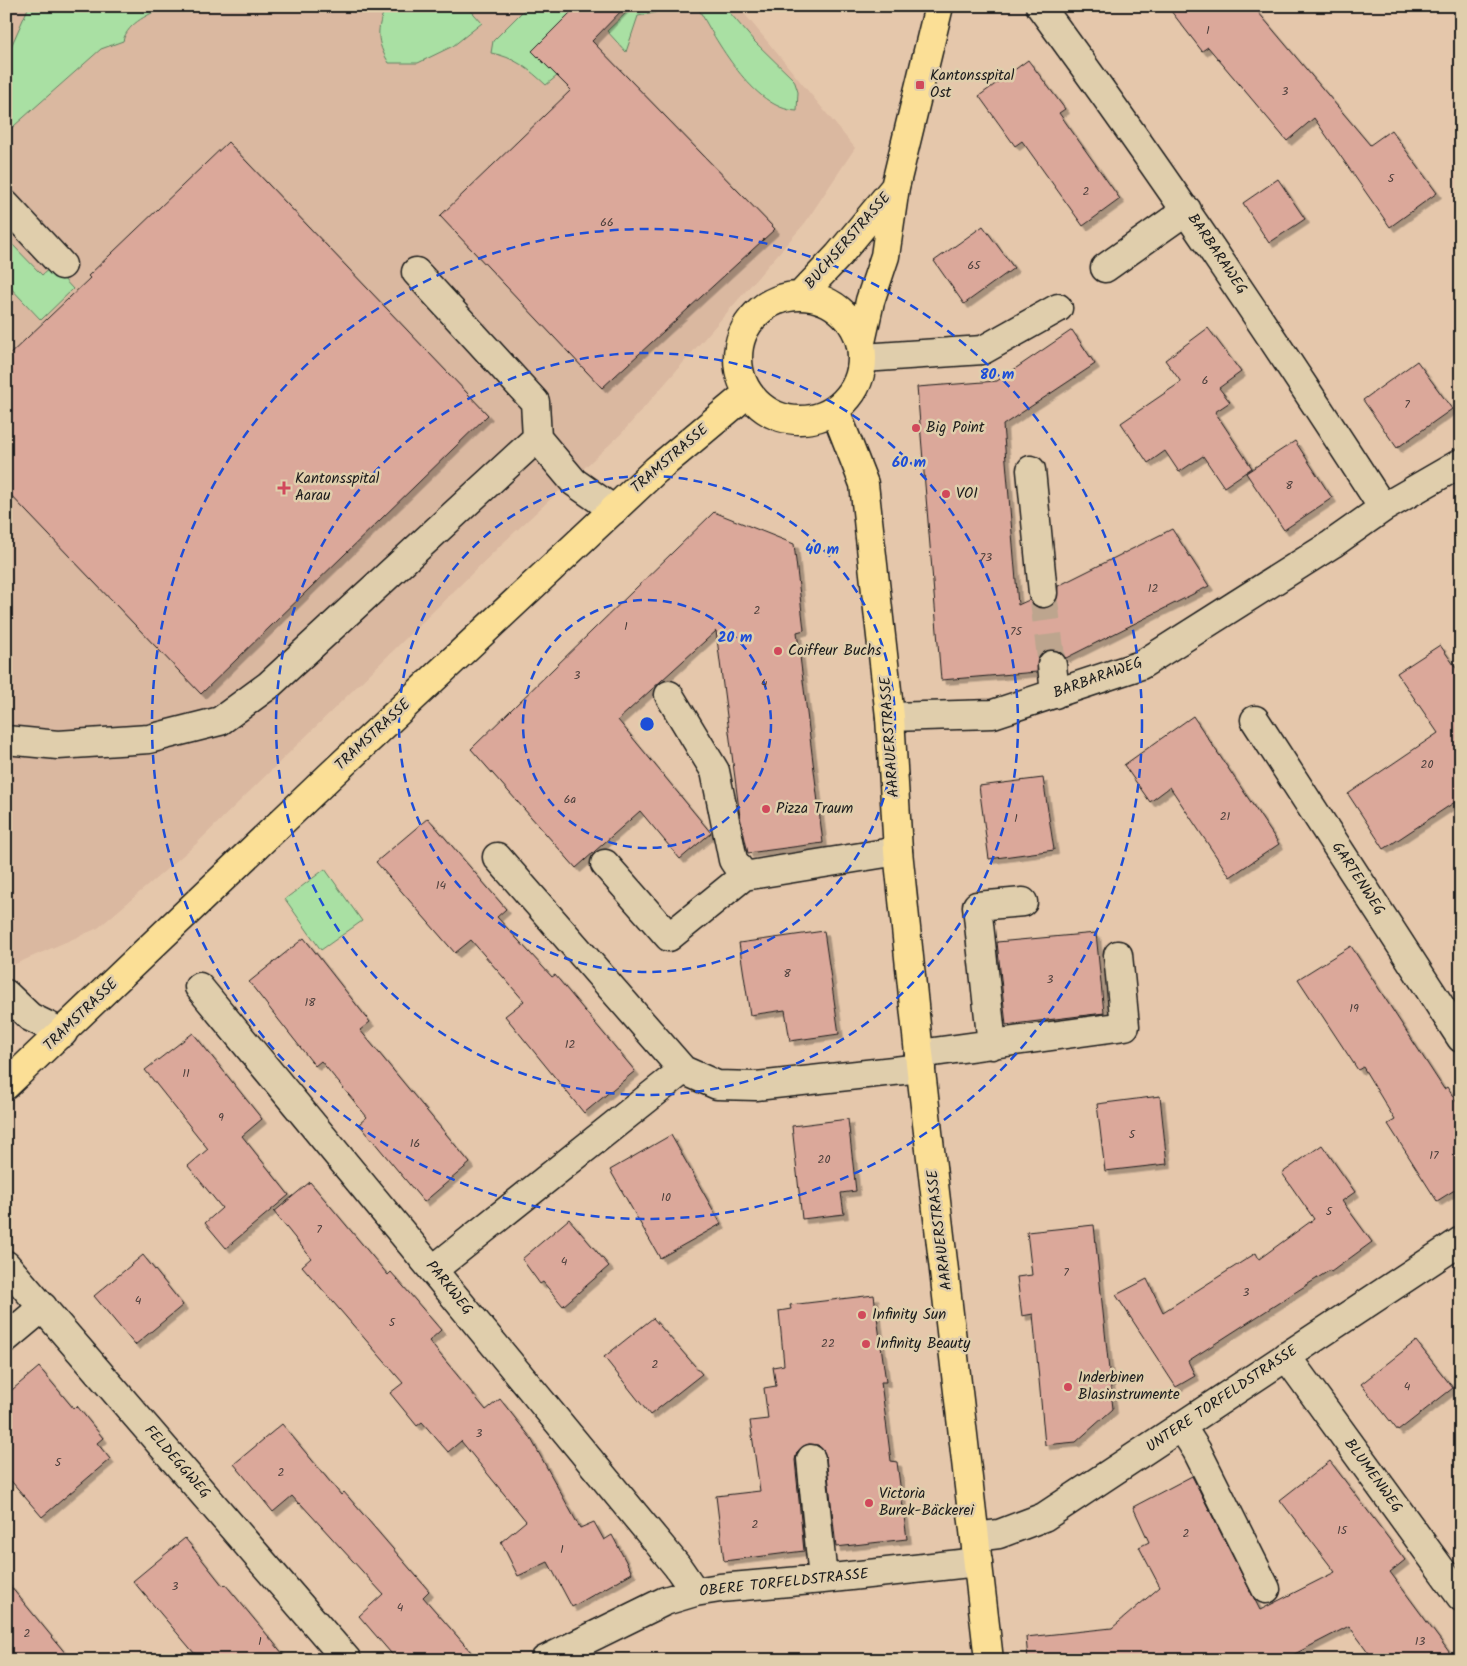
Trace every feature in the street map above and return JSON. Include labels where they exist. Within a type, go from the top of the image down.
[{"type":"main road","name":"BUCHSERSTRASSE","points":[[862,350],[870,301],[885,256],[895,187],[939,6]]},
{"type":"main road","name":"BUCHSERSTRASSE","points":[[800,295],[838,256],[895,187]]},
{"type":"main road","points":[[800,295],[820,299],[839,308],[852,324],[862,350],[860,378],[850,396],[835,410],[817,419],[797,421],[778,418],[761,407],[748,393],[741,378],[737,361],[739,344],[745,328],[755,315],[768,304],[800,295]]},
{"type":"main road","name":"TRAMSTRASSE","points":[[6,1085],[656,470],[748,393]]},
{"type":"main road","name":"AARAUERSTRASSE","points":[[835,410],[864,484],[890,717],[898,850],[920,1061],[989,1660]]},
{"type":"street","name":"BARBARAWEG","points":[[1040,6],[1142,144],[1278,344],[1383,508]]},
{"type":"street","points":[[6,205],[62,265]]},
{"type":"street","points":[[1105,268],[1187,210]]},
{"type":"street","points":[[416,272],[535,402],[537,438],[574,482],[614,510]]},
{"type":"street","points":[[862,350],[983,350],[1058,308]]},
{"type":"street","points":[[6,740],[58,744],[149,739],[220,721],[269,685],[537,438]]},
{"type":"street","name":"BARBARAWEG","points":[[890,717],[993,714],[1141,665],[1324,550],[1383,508],[1461,462]]},
{"type":"street","points":[[1031,470],[1043,593]]},
{"type":"street","points":[[1052,665],[1055,694]]},
{"type":"street","points":[[669,695],[715,771],[733,860],[744,876]]},
{"type":"street","name":"GARTENWEG","points":[[1256,720],[1461,1038]]},
{"type":"street","points":[[606,864],[669,938],[744,876],[898,850]]},
{"type":"street","points":[[497,857],[683,1070],[717,1085],[756,1086],[920,1061],[992,1045],[1125,1026],[1118,955]]},
{"type":"street","points":[[992,1045],[977,906],[1023,902]]},
{"type":"street","name":"PARKWEG","points":[[199,987],[434,1269],[677,1566],[695,1592]]},
{"type":"street","points":[[6,994],[30,1017],[63,1033]]},
{"type":"street","points":[[434,1269],[683,1070]]},
{"type":"street","name":"UNTERE TORFELDSTRASSE","points":[[976,1550],[999,1534],[1044,1517],[1461,1241]]},
{"type":"street","name":"FELDEGGWEG","points":[[6,1265],[347,1660]]},
{"type":"street","points":[[6,1338],[43,1307]]},
{"type":"street","name":"BLUMENWEG","points":[[1286,1356],[1461,1597]]},
{"type":"street","points":[[1181,1426],[1197,1451],[1266,1589]]},
{"type":"street","points":[[811,1459],[823,1579]]},
{"type":"street","name":"OBERE TORFELDSTRASSE","points":[[545,1660],[665,1601],[695,1592],[823,1579],[976,1550]]},
{"type":"shaded area","name":"Kantonsspital Aarau","points":[[6,6],[738,6],[855,148],[805,223],[621,434],[503,543],[195,845],[98,928],[6,968]]},
{"type":"green space","points":[[29,6],[167,6],[135,24],[126,34],[123,41],[101,49],[6,133],[6,58]]},
{"type":"green space","points":[[386,6],[467,6],[482,23],[453,46],[418,63],[389,63],[382,48],[379,35],[380,22]]},
{"type":"green space","points":[[528,6],[577,6],[532,51],[557,76],[546,85],[521,64],[507,57],[491,53],[493,41]]},
{"type":"green space","points":[[620,6],[670,6],[654,13],[638,16],[626,52],[607,31],[626,13]]},
{"type":"green space","points":[[697,6],[724,6],[754,41],[794,80],[798,92],[797,111],[781,107],[765,99],[751,86],[725,54]]},
{"type":"green space","points":[[6,218],[17,230],[8,240],[42,275],[52,266],[73,289],[41,320],[6,283]]},
{"type":"green space","points":[[325,869],[362,921],[321,950],[285,899]]},
{"type":"building","points":[[577,6],[626,6],[592,41],[775,229],[602,388],[440,216],[571,90],[532,51]]},
{"type":"building","points":[[1167,6],[1253,6],[1370,145],[1391,130],[1437,193],[1390,227],[1314,118],[1287,141],[1208,47],[1202,51]]},
{"type":"building","points":[[1028,60],[1065,109],[1059,113],[1120,199],[1083,226],[1022,141],[1015,146],[979,96]]},
{"type":"building","points":[[228,142],[488,415],[201,694],[6,490],[6,358],[90,278],[88,276]]},
{"type":"building","points":[[1278,179],[1305,219],[1269,243],[1243,203]]},
{"type":"building","points":[[983,226],[1014,268],[964,304],[934,261]]},
{"type":"building","points":[[1208,328],[1241,372],[1219,388],[1230,402],[1215,412],[1252,468],[1224,487],[1203,456],[1179,472],[1165,451],[1148,463],[1121,423],[1181,382],[1165,360]]},
{"type":"building","points":[[1072,330],[1095,364],[1003,425],[1018,605],[1029,600],[1037,607],[1044,609],[1052,606],[1057,599],[1058,586],[1172,529],[1209,586],[1066,658],[1058,651],[1050,650],[1043,652],[1038,659],[1037,672],[941,680],[917,387],[997,381]]},
{"type":"building","points":[[1417,361],[1452,409],[1397,448],[1363,400]]},
{"type":"building","points":[[1295,441],[1332,498],[1284,530],[1246,473]]},
{"type":"building","points":[[714,512],[794,544],[804,630],[797,632],[823,843],[748,853],[740,817],[716,631],[618,720],[711,833],[680,859],[640,811],[576,868],[471,749]]},
{"type":"building","points":[[1440,645],[1461,675],[1461,798],[1384,849],[1348,794],[1438,733],[1397,673]]},
{"type":"building","points":[[1193,716],[1279,844],[1230,877],[1170,787],[1150,802],[1124,765]]},
{"type":"building","points":[[1043,778],[1054,850],[989,859],[979,786]]},
{"type":"building","points":[[428,818],[506,909],[497,917],[552,977],[555,975],[635,1071],[584,1113],[505,1016],[524,1001],[471,940],[455,953],[376,862]]},
{"type":"building","points":[[824,931],[839,1034],[790,1041],[785,1010],[750,1015],[739,943]]},
{"type":"building","points":[[1096,933],[1104,1013],[1006,1025],[997,942]]},
{"type":"building","points":[[304,938],[370,1022],[360,1030],[470,1163],[424,1202],[359,1124],[367,1117],[321,1061],[315,1066],[249,982]]},
{"type":"building","points":[[1351,946],[1444,1089],[1447,1087],[1461,1109],[1461,1186],[1437,1201],[1388,1124],[1395,1120],[1363,1067],[1358,1070],[1298,979]]},
{"type":"building","points":[[193,1033],[262,1119],[242,1136],[289,1195],[226,1248],[205,1223],[222,1208],[188,1166],[208,1149],[145,1070]]},
{"type":"building","points":[[1160,1096],[1167,1164],[1105,1171],[1097,1104]]},
{"type":"building","points":[[848,1119],[856,1191],[841,1193],[844,1214],[802,1219],[792,1126]]},
{"type":"building","points":[[671,1135],[721,1224],[660,1258],[610,1170]]},
{"type":"building","points":[[1322,1145],[1355,1192],[1342,1201],[1372,1242],[1331,1272],[1330,1270],[1188,1361],[1195,1376],[1176,1387],[1116,1295],[1147,1279],[1163,1312],[1256,1253],[1259,1259],[1314,1219],[1282,1173]]},
{"type":"building","points":[[310,1182],[388,1275],[391,1272],[441,1330],[429,1341],[486,1410],[500,1399],[530,1437],[580,1528],[594,1522],[604,1540],[612,1535],[632,1573],[572,1607],[548,1562],[518,1576],[501,1542],[526,1521],[461,1441],[448,1452],[422,1422],[417,1426],[390,1393],[403,1383],[302,1266],[311,1258],[274,1212]]},
{"type":"building","points":[[569,1219],[609,1266],[563,1306],[543,1282],[540,1284],[522,1259]]},
{"type":"building","points":[[1094,1225],[1113,1409],[1076,1442],[1045,1445],[1033,1314],[1022,1316],[1017,1277],[1032,1275],[1027,1232]]},
{"type":"building","points":[[143,1255],[183,1305],[135,1345],[94,1296]]},
{"type":"building","points":[[874,1295],[886,1382],[881,1382],[891,1461],[897,1462],[907,1539],[836,1547],[826,1457],[818,1445],[809,1444],[797,1452],[795,1460],[804,1551],[724,1561],[716,1496],[760,1491],[750,1421],[768,1419],[764,1388],[776,1386],[773,1367],[784,1365],[779,1311],[791,1309],[790,1305]]},
{"type":"building","points":[[653,1318],[702,1374],[650,1415],[604,1357]]},
{"type":"building","points":[[1416,1341],[1453,1388],[1398,1431],[1361,1384]]},
{"type":"building","points":[[39,1367],[74,1409],[77,1406],[103,1438],[97,1443],[110,1459],[42,1517],[6,1475],[6,1395]]},
{"type":"building","points":[[282,1424],[341,1495],[344,1492],[429,1591],[423,1597],[478,1660],[397,1660],[359,1616],[383,1594],[292,1496],[273,1512],[234,1464]]},
{"type":"building","points":[[1330,1461],[1405,1560],[1390,1572],[1455,1660],[1374,1660],[1349,1626],[1283,1660],[1028,1660],[1026,1637],[1112,1628],[1160,1587],[1139,1547],[1149,1542],[1133,1507],[1192,1476],[1260,1610],[1335,1572],[1280,1500]]},
{"type":"building","points":[[185,1538],[223,1586],[225,1584],[288,1660],[200,1660],[133,1581]]},
{"type":"building","points":[[6,1581],[71,1660],[6,1660]]},
{"type":"tunnel","points":[[1043,593],[1052,665]]},
{"type":"place","name":"Kantonsspital Ost","points":[[920,85]]},
{"type":"place","name":"Big Point","points":[[916,428]]},
{"type":"place","name":"Kantonsspital Aarau","points":[[284,488]]},
{"type":"place","name":"VOI","points":[[946,494]]},
{"type":"place","name":"Coiffeur Buchs","points":[[778,651]]},
{"type":"place","name":"Pizza Traum","points":[[766,809]]},
{"type":"place","name":"Infinity Sun","points":[[862,1315]]},
{"type":"place","name":"Infinity Beauty","points":[[866,1344]]},
{"type":"place","name":"Inderbinen Blasinstrumente","points":[[1068,1387]]},
{"type":"place","name":"Victoria Burek-Bäckerei","points":[[869,1503]]}]
